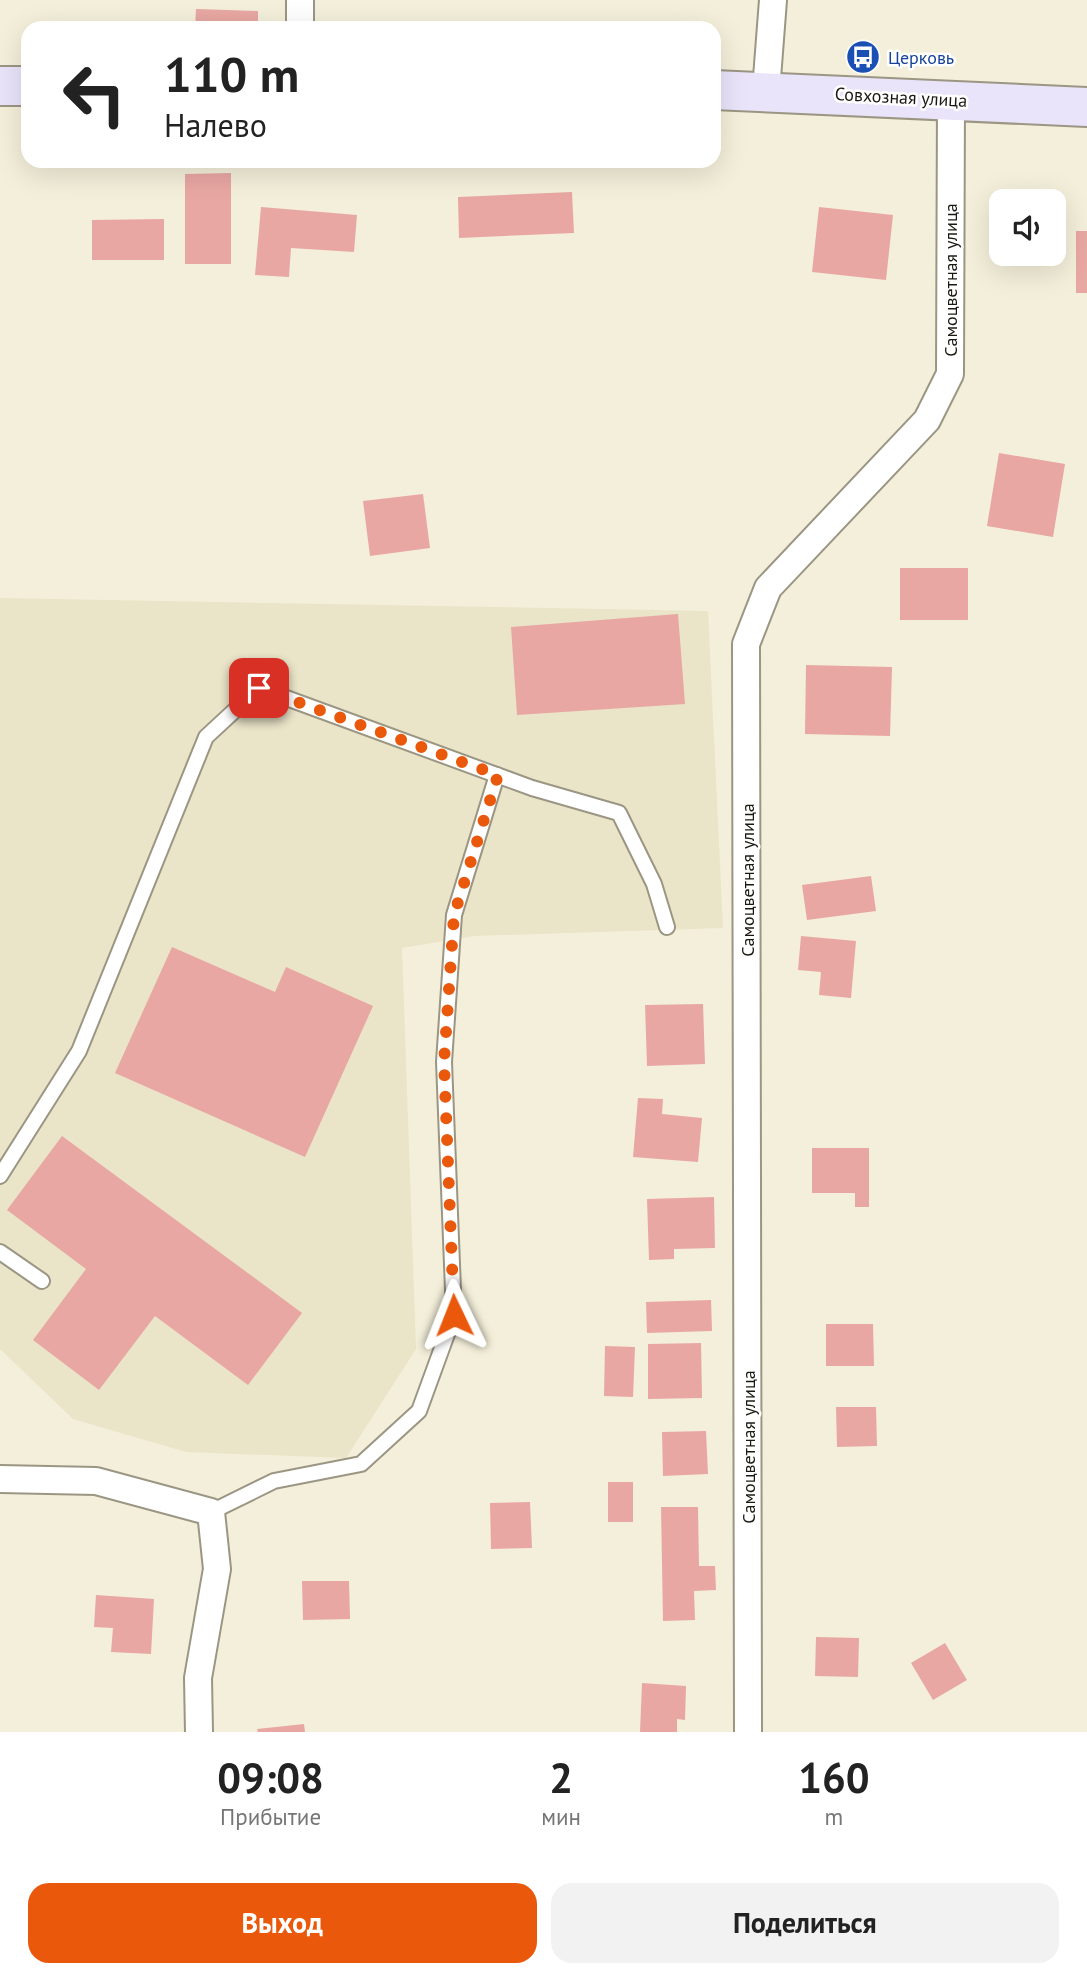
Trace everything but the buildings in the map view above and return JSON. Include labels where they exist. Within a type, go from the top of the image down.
[{"type":"street","points":[[300,0],[300,21]]},
{"type":"street","points":[[766,91],[774,0]]},
{"type":"street","points":[[0,86],[21,86]]},
{"type":"street","name":"Совхозная улица","points":[[721,90],[1087,107]]},
{"type":"street","name":"Самоцветная улица","points":[[748,1732],[746,644],[768,588],[928,420],[950,374],[951,100]]},
{"type":"street","points":[[0,1479],[96,1481],[211,1512],[217,1569],[198,1678],[199,1732]]},
{"type":"lane","points":[[0,1176],[79,1051],[206,737],[259,688],[498,775],[619,813],[654,884],[667,927]]},
{"type":"lane","points":[[211,1512],[274,1481],[361,1464],[419,1410],[454,1315],[444,1062],[454,915],[498,775]]},
{"type":"lane","points":[[0,1252],[42,1281]]},
{"type":"shaded area","points":[[0,598],[708,611],[723,928],[475,936],[402,948],[416,1349],[346,1458],[186,1452],[73,1419],[0,1349]]},
{"type":"place","name":"Церковь","points":[[863,57]]},
{"type":"route","points":[[259,688],[498,775],[454,915],[444,1062],[454,1315]]}]
